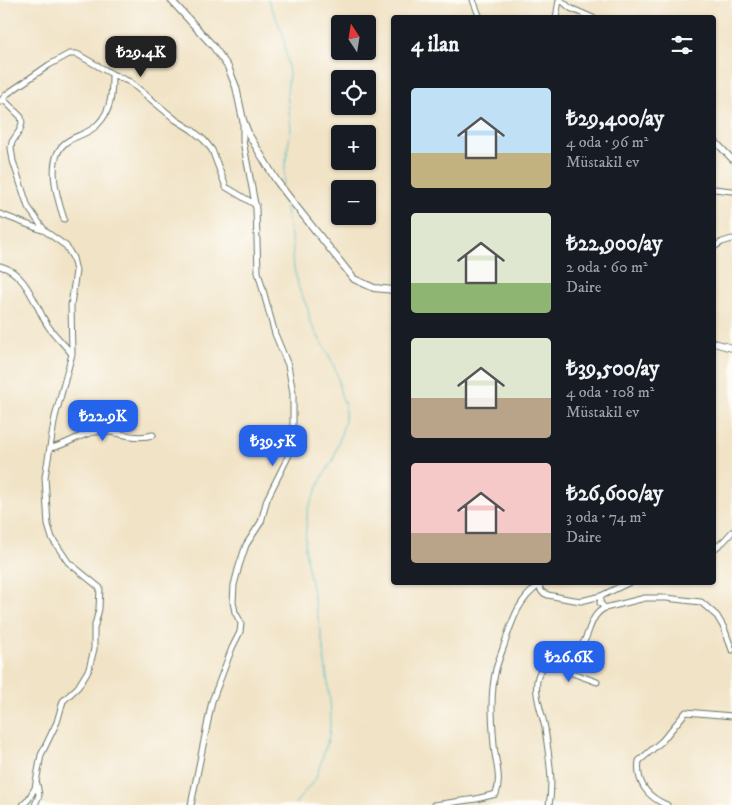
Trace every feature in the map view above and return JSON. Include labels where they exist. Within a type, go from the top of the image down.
[{"type":"main road","points":[[171,0],[213,46],[228,67],[236,87],[243,120],[249,135],[276,180],[354,279],[374,288],[391,290]]},
{"type":"main road","points":[[716,344],[732,348]]},
{"type":"street","points":[[474,0],[479,15]]},
{"type":"street","points":[[557,15],[560,0],[570,8],[585,15]]},
{"type":"street","points":[[45,231],[28,207],[13,162],[12,142],[20,130],[21,117],[1,101],[7,94],[49,65],[69,54],[76,54],[130,82],[176,120],[192,130],[212,150],[226,188],[256,205]]},
{"type":"street","points":[[64,219],[57,200],[55,186],[55,166],[58,152],[67,142],[92,130],[102,120],[111,101],[112,74]]},
{"type":"street","points":[[190,805],[212,701],[240,632],[241,624],[235,612],[233,602],[234,585],[239,566],[246,545],[261,522],[267,499],[290,453],[293,424],[293,393],[288,365],[275,334],[258,272],[256,205],[243,141],[243,120]]},
{"type":"street","points":[[716,142],[732,159]]},
{"type":"street","points":[[716,188],[732,191]]},
{"type":"street","points":[[0,214],[45,231],[66,246],[75,264],[76,271],[71,305],[72,354],[55,417],[45,484],[49,532],[68,562],[100,588],[99,609],[94,629],[94,649],[91,662],[78,687],[63,701],[57,722],[41,755],[37,782],[32,794],[23,805]]},
{"type":"street","points":[[716,246],[732,239]]},
{"type":"street","points":[[0,266],[9,270],[20,279],[49,327],[72,354]]},
{"type":"street","points":[[50,448],[64,445],[95,432],[140,438],[153,435]]},
{"type":"street","points":[[716,547],[732,532]]},
{"type":"street","points":[[434,805],[476,800],[496,794],[498,769],[494,745],[492,706],[496,670],[516,612],[528,594],[537,585]]},
{"type":"street","points":[[538,585],[542,592],[548,595],[581,601],[601,596],[624,585]]},
{"type":"street","points":[[601,596],[600,603],[605,608]]},
{"type":"street","points":[[549,805],[550,769],[537,684],[541,670],[546,665],[576,652],[581,647],[588,635],[594,616],[605,608],[645,598],[701,602],[717,616],[724,628],[732,650]]},
{"type":"street","points":[[558,660],[572,673],[597,682]]},
{"type":"street","points":[[667,805],[643,787],[639,781],[639,760],[662,740],[686,712],[732,716]]},
{"type":"street","points":[[35,805],[39,795],[37,782]]},
{"type":"waterway","points":[[268,0],[283,34],[289,74],[287,94],[291,128],[284,184]]},
{"type":"waterway","points":[[283,195],[293,247],[292,260],[299,289],[308,309],[310,322],[331,359],[345,405],[345,421],[333,460],[323,476],[308,509],[306,527],[305,548],[321,633],[328,684],[331,713],[329,736],[316,778],[294,805]]}]
